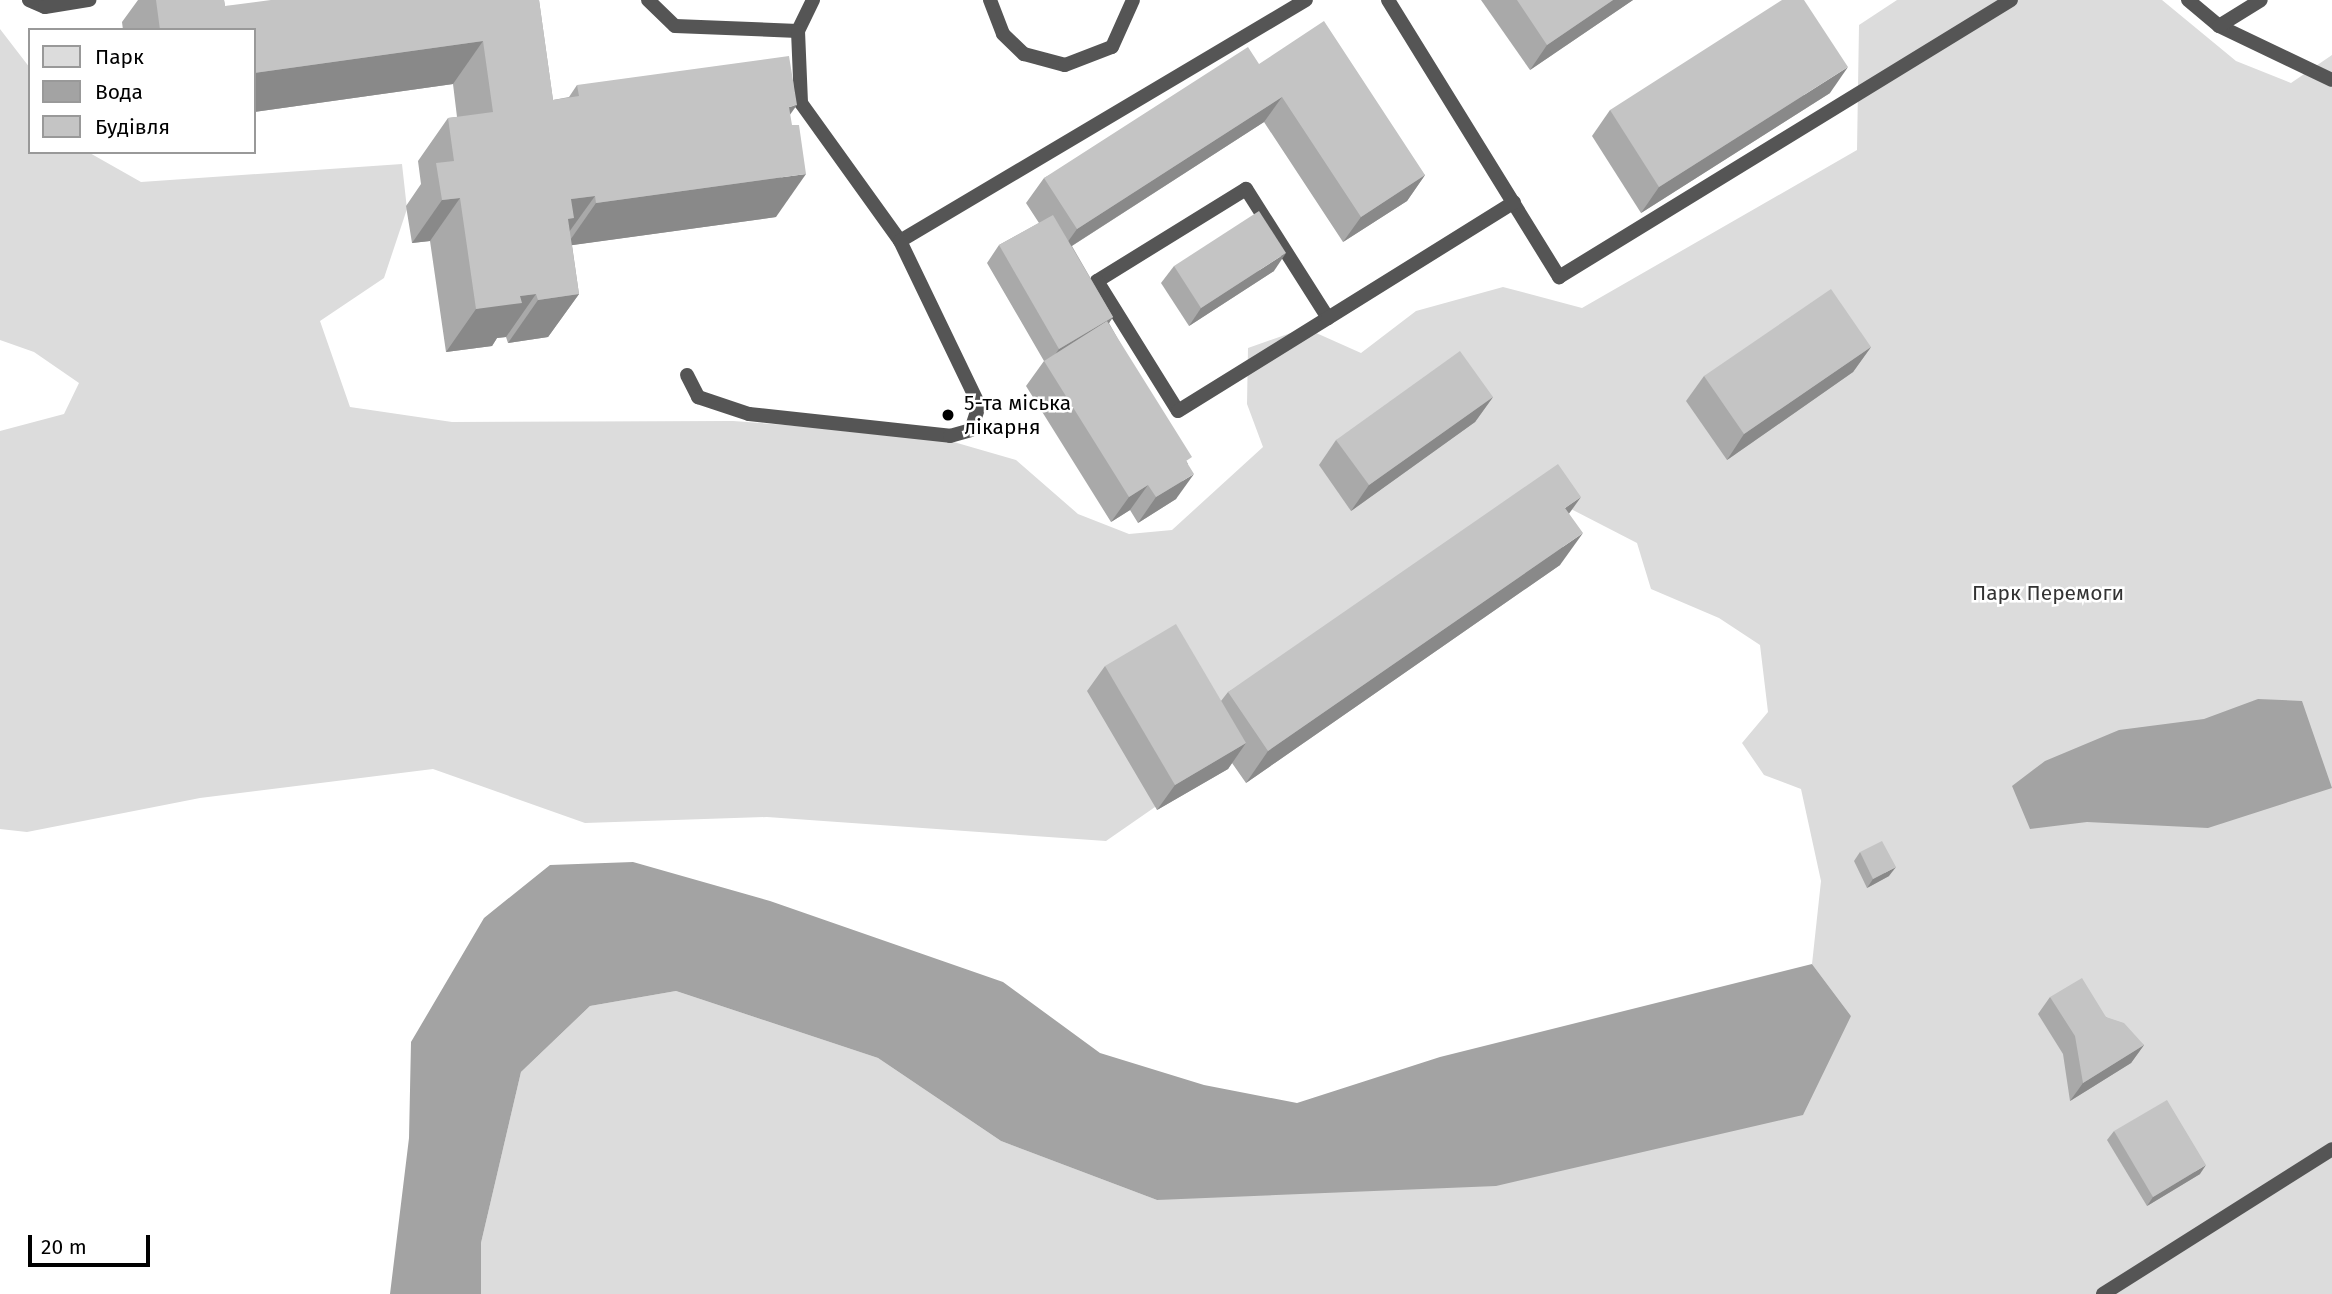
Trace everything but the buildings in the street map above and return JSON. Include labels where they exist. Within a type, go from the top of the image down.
[{"type":"street","points":[[29,0],[45,7],[89,0]]},
{"type":"street","points":[[648,0],[675,26],[798,31]]},
{"type":"street","points":[[688,375],[698,397],[749,414],[950,436],[971,430],[979,405],[900,240],[801,103],[798,31],[813,0]]},
{"type":"street","points":[[990,0],[1003,34],[1024,54],[1065,65],[1112,47],[1133,0]]},
{"type":"street","points":[[900,240],[1306,0]]},
{"type":"street","points":[[1388,0],[1559,277],[2011,0]]},
{"type":"street","points":[[2188,0],[2220,26],[2332,80]]},
{"type":"street","points":[[2220,26],[2261,0]]},
{"type":"street","points":[[1328,318],[1246,188],[1097,281],[1178,411],[1328,318],[1514,202]]},
{"type":"street","points":[[2103,1294],[2332,1149]]},
{"type":"green space","name":"Парк Перемоги","points":[[1897,0],[2162,0],[2236,61],[2291,83],[2332,55],[2332,1294],[481,1294],[481,1243],[521,1072],[590,1006],[676,991],[878,1058],[1001,1141],[1157,1200],[1851,1016],[1812,964],[1821,881],[1801,789],[1764,775],[1742,743],[1768,712],[1760,645],[1719,618],[1651,589],[1637,543],[1538,492],[1168,798],[1106,841],[767,817],[585,823],[433,769],[200,798],[27,832],[0,829],[0,431],[64,414],[79,383],[34,352],[0,340],[0,29],[28,65],[28,154],[92,154],[141,182],[402,164],[407,209],[384,278],[320,321],[350,407],[452,422],[733,421],[933,436],[1016,460],[1078,514],[1129,534],[1172,530],[1263,447],[1247,404],[1248,348],[1305,328],[1361,353],[1416,311],[1503,287],[1582,308],[1857,150],[1859,25]]},
{"type":"water","points":[[2258,699],[2302,701],[2332,788],[2208,828],[2087,822],[2030,829],[2012,786],[2045,761],[2119,730],[2204,719]]},
{"type":"water","points":[[633,862],[770,901],[1003,982],[1100,1053],[1204,1085],[1297,1103],[1440,1057],[1812,964],[1851,1016],[1803,1115],[1496,1186],[1157,1200],[1001,1141],[878,1058],[676,991],[590,1006],[521,1072],[481,1243],[481,1294],[390,1294],[409,1138],[411,1042],[484,918],[550,865]]},
{"type":"place","name":"5-та міська лікарня","points":[[948,415]]}]
